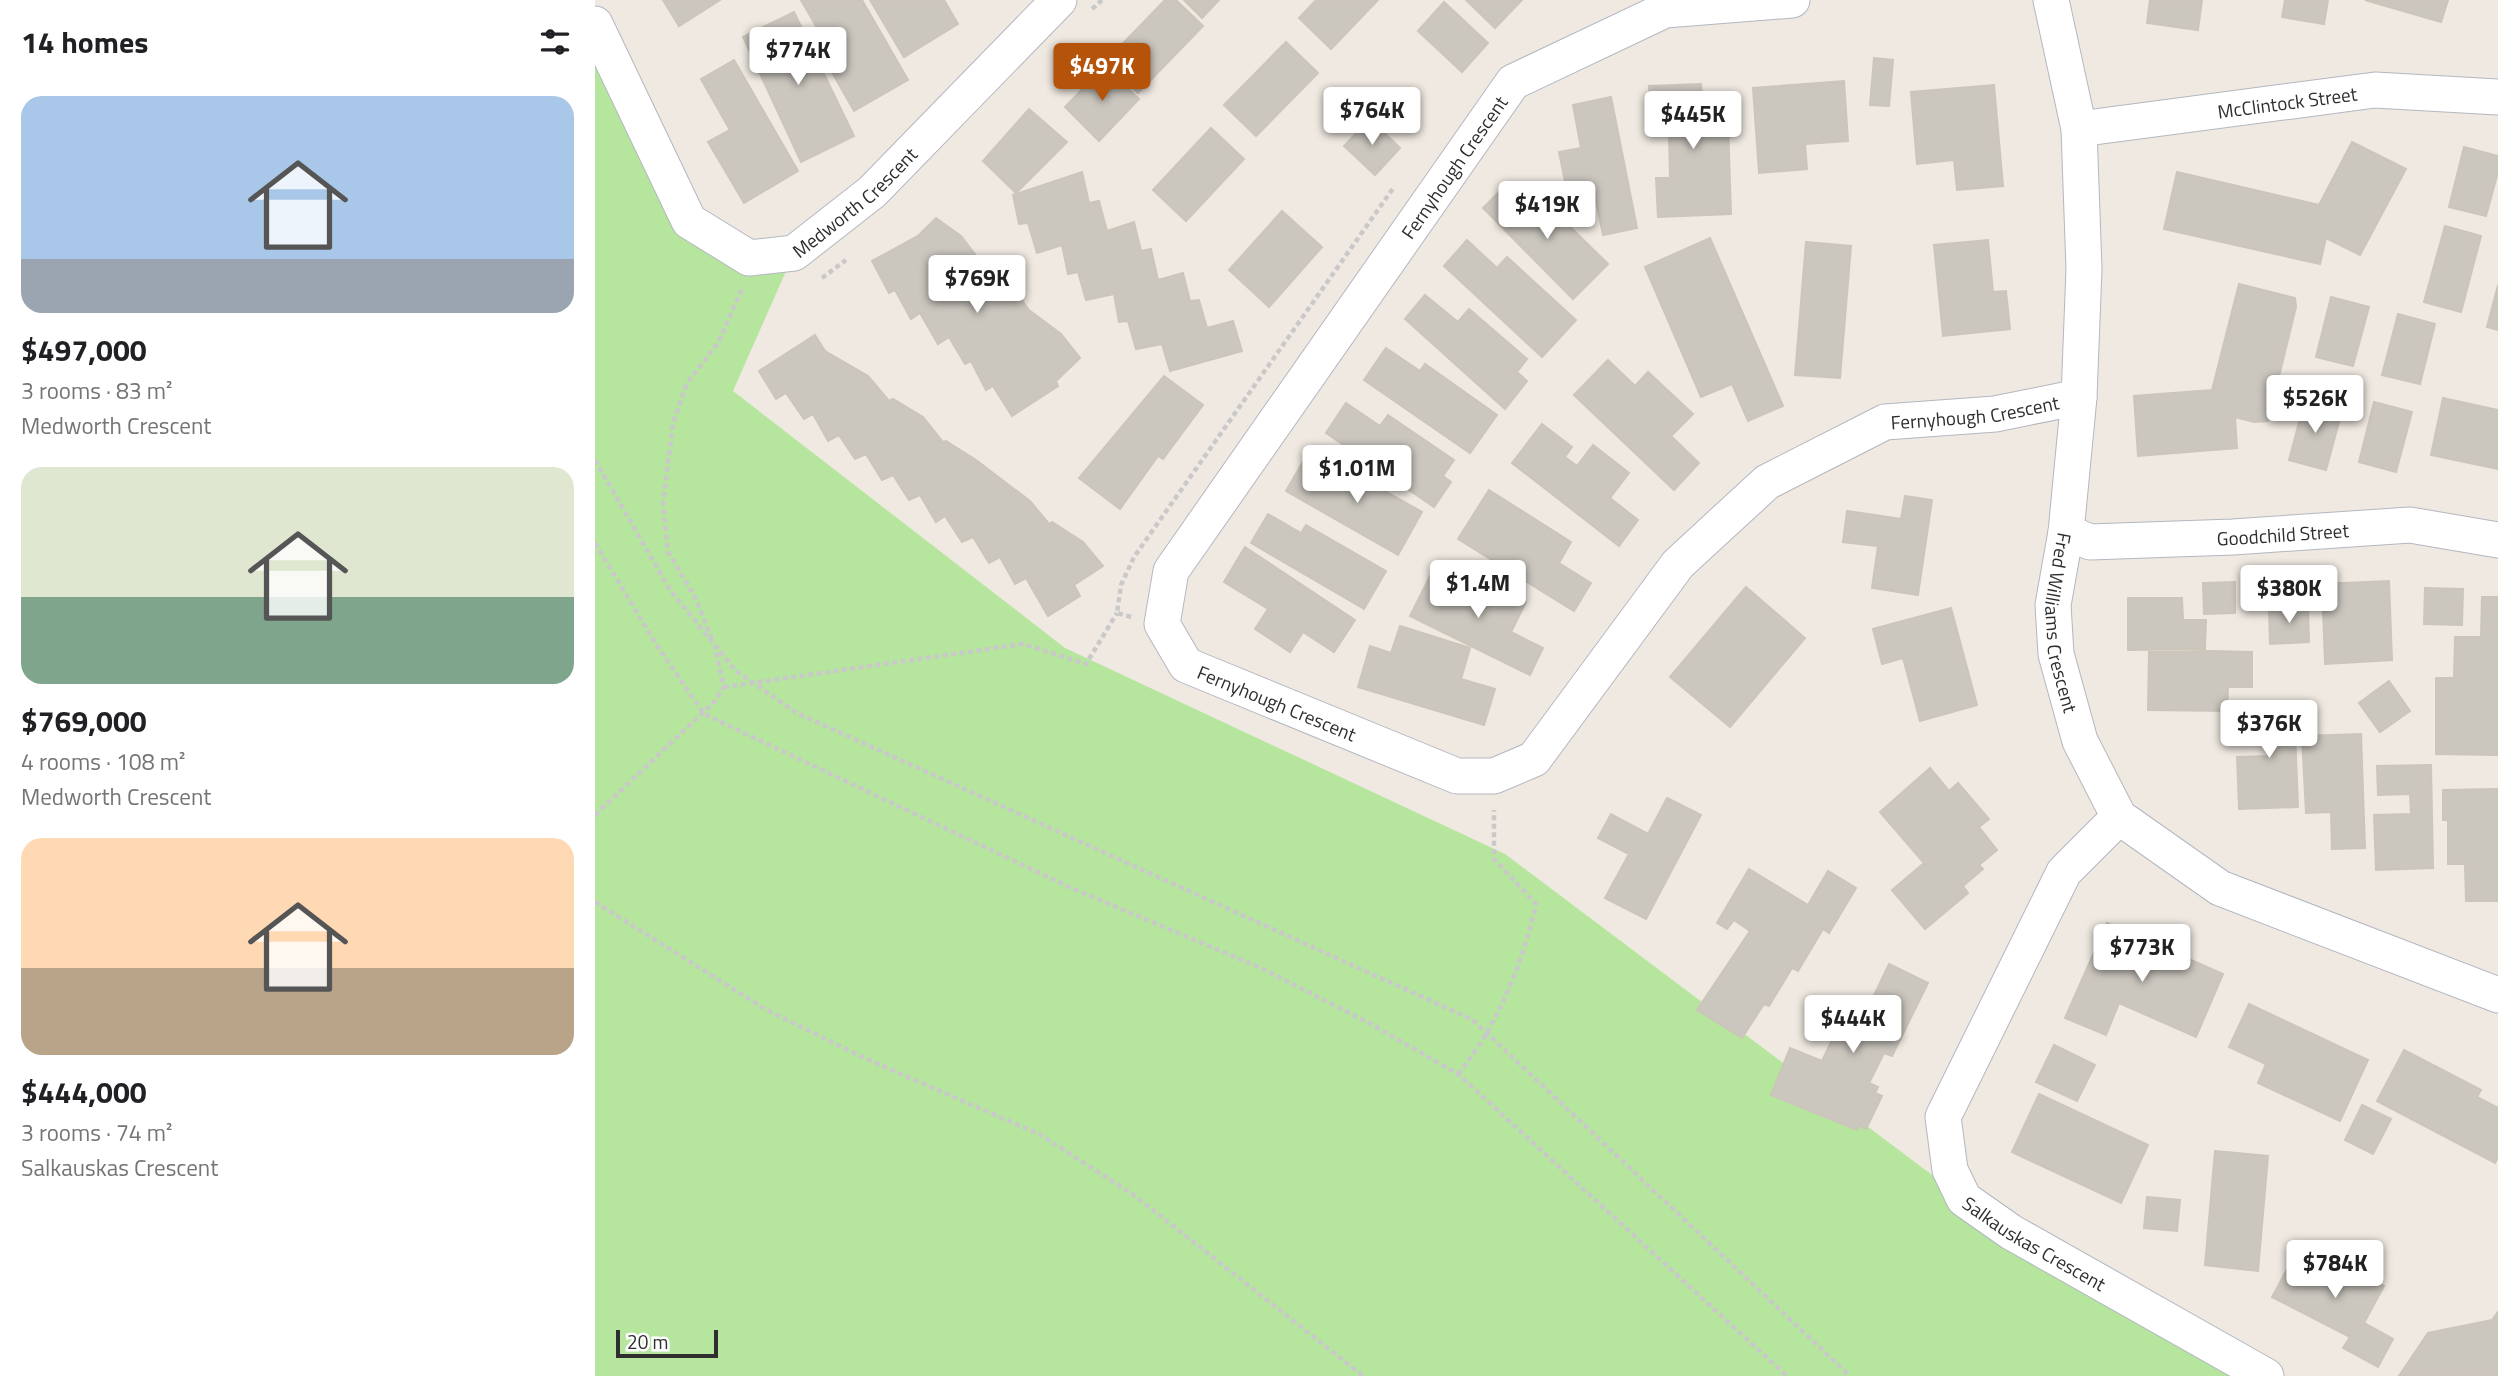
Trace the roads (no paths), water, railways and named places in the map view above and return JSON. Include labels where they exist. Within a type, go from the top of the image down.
[{"type":"street","name":"Medworth Crescent","points":[[595,24],[689,221],[749,258],[794,253],[873,192],[1059,0]]},
{"type":"street","name":"Fernyhough Crescent","points":[[1792,0],[1665,10],[1513,82],[1171,572],[1162,624],[1187,665],[1457,776],[1494,776],[1534,759],[1678,564],[1767,482],[1885,422],[1995,414],[2078,397]]},
{"type":"street","name":"Fred Williams Crescent","points":[[2051,0],[2079,129],[2084,269],[2078,397],[2066,532],[2053,605],[2056,654],[2080,741],[2119,817],[2220,888],[2498,995]]},
{"type":"street","name":"McClintock Street","points":[[2079,129],[2375,90],[2498,97]]},
{"type":"street","name":"Goodchild Street","points":[[2066,532],[2090,542],[2233,537],[2410,525],[2498,540]]},
{"type":"street","name":"Salkauskas Crescent","points":[[2119,817],[2064,872],[1943,1117],[1950,1170],[1964,1199],[2011,1233],[2266,1376]]}]
